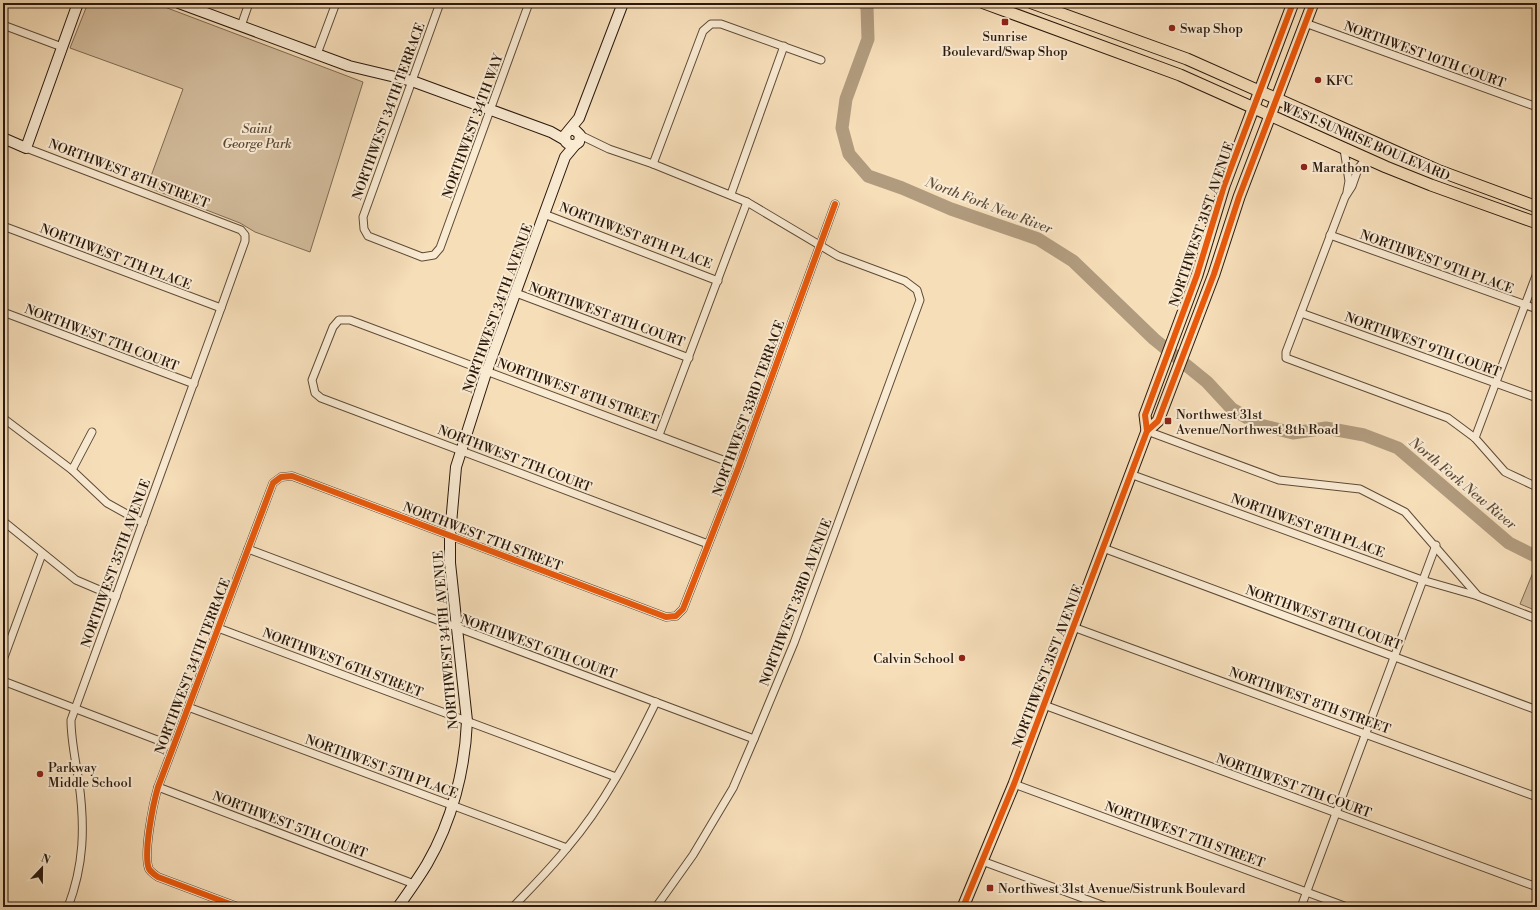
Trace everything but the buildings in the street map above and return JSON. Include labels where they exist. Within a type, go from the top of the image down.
[{"type":"main road","name":"WEST SUNRISE BOULEVARD","points":[[984,3],[1180,75],[1344,149],[1431,185],[1536,223]]},
{"type":"main road","name":"WEST SUNRISE BOULEVARD","points":[[1032,3],[1187,59],[1431,167],[1537,207]]},
{"type":"main road","name":"NORTHWEST 31ST AVENUE","points":[[1147,431],[1145,416],[1197,275],[1224,186],[1293,3]]},
{"type":"main road","name":"NORTHWEST 31ST AVENUE","points":[[963,907],[1014,784],[1147,431],[1158,421],[1204,300],[1237,202],[1313,3]]},
{"type":"main road","points":[[1197,275],[1198,286],[1204,300]]},
{"type":"street","points":[[26,148],[78,3]]},
{"type":"street","points":[[179,3],[350,66],[412,81],[560,136],[572,137],[589,144],[653,164],[731,194],[747,202],[819,246]]},
{"type":"street","points":[[241,26],[249,3]]},
{"type":"street","points":[[317,54],[336,3]]},
{"type":"street","name":"NORTHWEST 34TH TERRACE","points":[[434,255],[422,257],[368,236],[364,229],[363,217],[440,3]]},
{"type":"street","name":"NORTHWEST 34TH WAY","points":[[434,255],[440,248],[529,3]]},
{"type":"street","points":[[572,137],[623,3]]},
{"type":"street","points":[[653,164],[703,31],[711,24],[721,24],[821,60]]},
{"type":"street","name":"NORTHWEST 10TH COURT","points":[[1305,24],[1537,107]]},
{"type":"street","points":[[3,25],[62,47]]},
{"type":"street","points":[[731,194],[784,46]]},
{"type":"street","name":"NORTHWEST 34TH AVENUE","points":[[398,907],[414,884],[436,847],[452,805],[462,765],[467,721],[456,628],[450,535],[456,467],[460,450],[487,371],[572,137]]},
{"type":"street","name":"NORTHWEST 8TH STREET","points":[[3,138],[241,230],[245,235]]},
{"type":"street","points":[[1344,149],[1349,181],[1347,194]]},
{"type":"street","points":[[1366,158],[1358,168],[1352,186],[1347,194],[1330,235],[1286,352],[1286,358],[1448,418],[1475,438],[1505,472],[1537,487]]},
{"type":"street","points":[[659,435],[747,202]]},
{"type":"street","name":"NORTHWEST 33RD TERRACE","points":[[676,616],[683,609],[739,466],[835,204]]},
{"type":"street","name":"NORTHWEST 8TH PLACE","points":[[544,214],[718,281]]},
{"type":"street","name":"NORTHWEST 7TH PLACE","points":[[3,226],[221,308]]},
{"type":"street","name":"NORTHWEST 35TH AVENUE","points":[[68,907],[78,878],[82,860],[80,798],[71,735],[71,720],[74,708],[194,384],[245,241],[245,235]]},
{"type":"street","name":"NORTHWEST 9TH PLACE","points":[[1330,235],[1537,309]]},
{"type":"street","name":"NORTHWEST 33RD AVENUE","points":[[656,907],[693,855],[733,788],[794,643],[920,300],[917,290],[905,281],[838,256],[819,246]]},
{"type":"street","points":[[1475,438],[1537,273]]},
{"type":"street","name":"NORTHWEST 8TH COURT","points":[[516,293],[689,358]]},
{"type":"street","name":"NORTHWEST 7TH COURT","points":[[3,312],[194,384]]},
{"type":"street","name":"NORTHWEST 9TH COURT","points":[[1301,313],[1537,398]]},
{"type":"street","name":"NORTHWEST 8TH STREET","points":[[315,393],[312,380],[333,327],[339,320],[350,320],[739,466]]},
{"type":"street","name":"NORTHWEST 7TH COURT","points":[[315,393],[321,398],[708,544]]},
{"type":"street","points":[[3,418],[72,470],[107,502],[143,522]]},
{"type":"street","points":[[1147,431],[1279,480],[1360,489],[1405,512],[1436,545],[1478,596]]},
{"type":"street","points":[[72,470],[92,432]]},
{"type":"street","name":"NORTHWEST 8TH PLACE","points":[[1130,474],[1422,580],[1478,596],[1537,619]]},
{"type":"street","name":"NORTHWEST 7TH STREET","points":[[281,477],[292,476],[666,618],[676,616]]},
{"type":"street","name":"NORTHWEST 34TH TERRACE","points":[[238,907],[158,877],[150,870],[146,858],[154,802],[158,788],[273,482],[281,477]]},
{"type":"street","points":[[3,521],[76,580],[116,597]]},
{"type":"street","points":[[1301,907],[1335,813],[1396,656],[1422,580],[1436,545]]},
{"type":"street","name":"NORTHWEST 8TH COURT","points":[[1103,548],[1396,656],[1537,710]]},
{"type":"street","name":"NORTHWEST 6TH COURT","points":[[248,549],[754,739]]},
{"type":"street","points":[[3,660],[42,554]]},
{"type":"street","name":"NORTHWEST 8TH STREET","points":[[1073,627],[1537,797]]},
{"type":"street","name":"NORTHWEST 6TH STREET","points":[[218,628],[616,777]]},
{"type":"street","points":[[3,682],[173,746]]},
{"type":"street","points":[[513,907],[567,848],[594,813],[616,777],[656,702]]},
{"type":"street","name":"NORTHWEST 7TH COURT","points":[[1044,705],[1537,887]]},
{"type":"street","name":"NORTHWEST 5TH PLACE","points":[[188,707],[567,848]]},
{"type":"street","name":"NORTHWEST 7TH STREET","points":[[1014,784],[1347,907]]},
{"type":"street","name":"NORTHWEST 5TH COURT","points":[[158,788],[414,884]]},
{"type":"street","points":[[982,862],[1107,907]]},
{"type":"green space","name":"Saint George Park","points":[[88,3],[154,3],[363,82],[310,252],[255,232],[240,223],[147,187],[183,89],[70,48]]},
{"type":"green space","points":[[1534,570],[1537,571],[1537,611],[1520,604]]},
{"type":"waterway","name":"North Fork New River","points":[[864,3],[867,7],[868,39],[846,99],[842,128],[849,154],[868,176],[902,188],[951,209],[1038,239],[1073,261],[1154,339],[1207,382],[1232,409],[1260,425],[1293,433],[1326,428],[1364,435],[1398,448],[1509,543],[1537,557]]},
{"type":"cycle path","points":[[1147,431],[1145,415],[1197,275],[1224,186],[1293,3]]},
{"type":"cycle path","points":[[963,907],[1014,784],[1147,431],[1158,421],[1214,274],[1239,197],[1313,3]]},
{"type":"cycle path","points":[[238,907],[158,877],[149,869],[147,852],[151,816],[158,787],[273,483],[281,477],[292,476],[666,617],[676,616],[683,609],[739,466],[835,204]]},
{"type":"place","name":"Sunrise Boulevard/Swap Shop","points":[[1005,22]]},
{"type":"place","name":"Swap Shop","points":[[1172,28]]},
{"type":"place","name":"KFC","points":[[1318,80]]},
{"type":"place","name":"Marathon","points":[[1304,167]]},
{"type":"place","name":"Northwest 31st Avenue/Northwest 8th Road","points":[[1168,421]]},
{"type":"place","name":"Calvin School","points":[[962,658]]},
{"type":"place","name":"Parkway Middle School","points":[[40,774]]},
{"type":"place","name":"Northwest 31st Avenue/Sistrunk Boulevard","points":[[990,888]]}]
